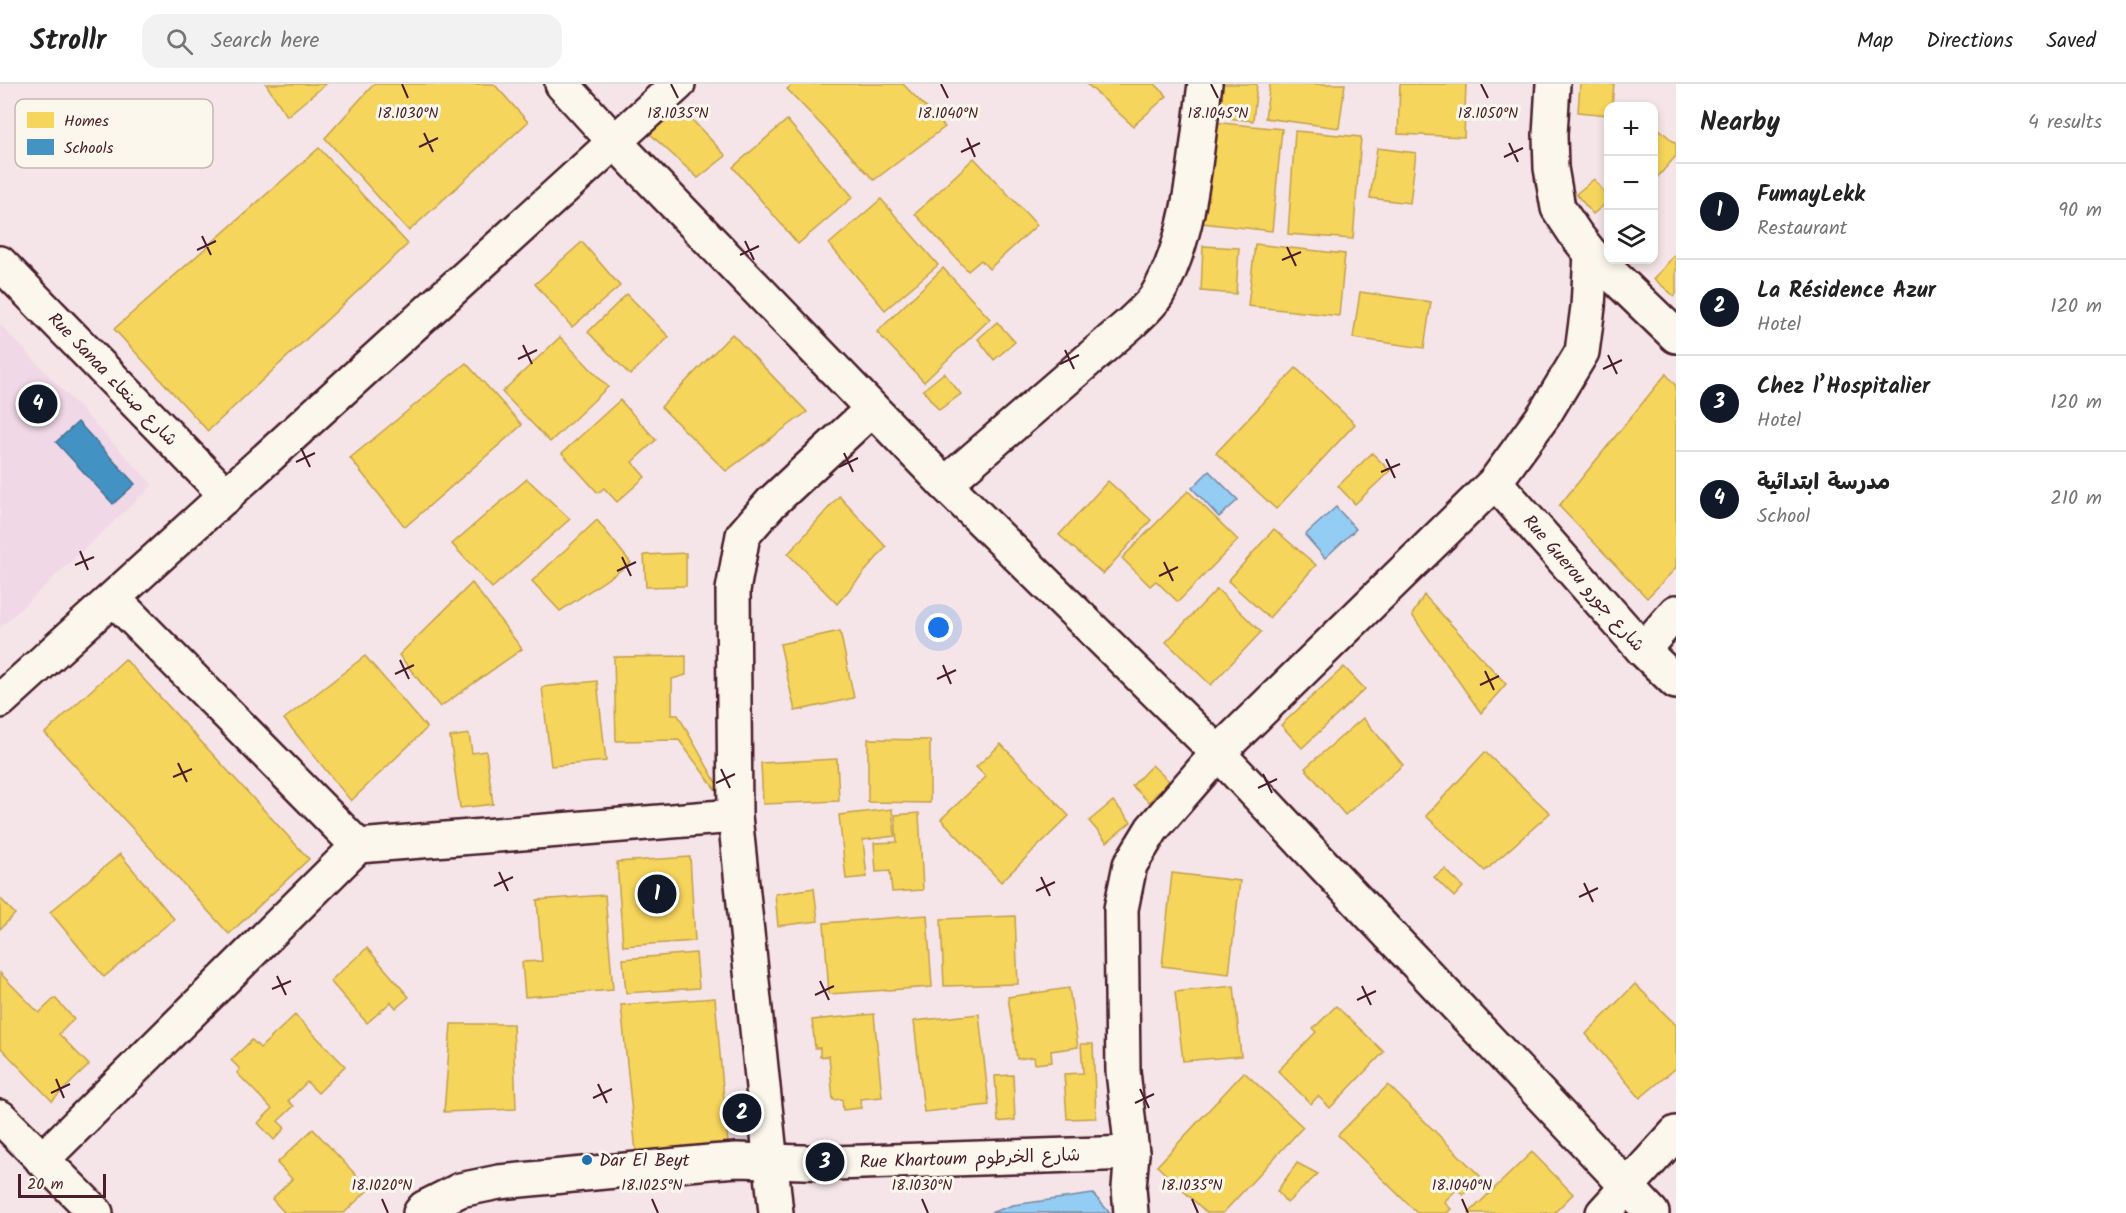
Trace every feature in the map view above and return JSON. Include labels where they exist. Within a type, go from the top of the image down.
[{"type":"street","points":[[562,84],[615,142],[945,484],[1218,753],[1652,1213]]},
{"type":"street","points":[[0,701],[678,84]]},
{"type":"street","points":[[945,484],[1132,322],[1156,297],[1172,266],[1185,227],[1205,84]]},
{"type":"street","points":[[1553,84],[1551,168],[1558,207],[1575,235],[1591,254],[1676,336]]},
{"type":"street","points":[[1131,1213],[1129,1188],[1132,1153],[1123,1071],[1121,909],[1130,865],[1152,829],[1218,753],[1495,482],[1544,415],[1582,352],[1588,307],[1591,254]]},
{"type":"street","name":"Rue Sanaa شارع صنعاء","points":[[0,263],[227,496]]},
{"type":"street","points":[[776,1213],[735,816],[733,590],[743,536],[771,503],[873,409]]},
{"type":"street","name":"Rue Guerou شارع جورو","points":[[1495,482],[1643,650],[1676,682]]},
{"type":"street","points":[[114,599],[358,846]]},
{"type":"street","points":[[1643,650],[1676,612]]},
{"type":"street","points":[[42,1160],[358,846],[735,816]]},
{"type":"street","points":[[0,1117],[96,1213]]},
{"type":"street","points":[[1603,1213],[1676,1133]]},
{"type":"street","name":"Rue Khartoum شارع الخرطوم","points":[[420,1213],[424,1208],[460,1190],[498,1182],[736,1160],[846,1163],[1132,1153]]},
{"type":"shaded area","points":[[0,324],[153,485],[0,628]]},
{"type":"water","points":[[1209,471],[1238,500],[1219,517],[1192,488]]},
{"type":"water","points":[[1336,507],[1356,529],[1325,558],[1305,535]]},
{"type":"water","points":[[1093,1194],[1110,1213],[990,1213],[1013,1205]]},
{"type":"building: Homes","points":[[266,84],[326,84],[287,116]]},
{"type":"building: Homes","points":[[374,84],[494,84],[528,122],[409,231],[325,138]]},
{"type":"building: Homes","points":[[793,84],[903,84],[945,127],[874,180],[787,89]]},
{"type":"building: Homes","points":[[1087,84],[1155,84],[1167,96],[1133,126]]},
{"type":"building: Homes","points":[[1214,84],[1257,84],[1253,121],[1210,116]]},
{"type":"building: Homes","points":[[1270,84],[1345,84],[1339,128],[1265,118]]},
{"type":"building: Homes","points":[[1400,84],[1466,84],[1464,137],[1398,134]]},
{"type":"building: Homes","points":[[1580,84],[1614,84],[1612,102],[1604,102],[1604,115],[1578,112]]},
{"type":"building: Homes","points":[[681,108],[726,156],[698,178],[649,133]]},
{"type":"building: Homes","points":[[787,120],[853,197],[798,244],[733,167]]},
{"type":"building: Homes","points":[[1212,122],[1282,129],[1272,231],[1202,223]]},
{"type":"building: Homes","points":[[1658,128],[1676,144],[1676,156],[1658,176]]},
{"type":"building: Homes","points":[[1295,131],[1361,137],[1353,239],[1288,234]]},
{"type":"building: Homes","points":[[319,148],[408,244],[208,431],[114,329]]},
{"type":"building: Homes","points":[[1377,148],[1416,153],[1410,203],[1370,198]]},
{"type":"building: Homes","points":[[974,158],[1037,225],[989,269],[981,260],[968,271],[915,214]]},
{"type":"building: Homes","points":[[1594,179],[1604,192],[1604,205],[1593,214],[1576,194]]},
{"type":"building: Homes","points":[[881,199],[938,265],[885,310],[829,244]]},
{"type":"building: Homes","points":[[582,242],[620,286],[572,327],[535,284]]},
{"type":"building: Homes","points":[[1255,244],[1345,254],[1339,316],[1248,306]]},
{"type":"building: Homes","points":[[1203,246],[1239,248],[1236,294],[1201,291]]},
{"type":"building: Homes","points":[[1676,253],[1676,294],[1674,296],[1654,279]]},
{"type":"building: Homes","points":[[943,268],[990,319],[924,382],[877,332]]},
{"type":"building: Homes","points":[[1360,292],[1431,302],[1424,348],[1353,338]]},
{"type":"building: Homes","points":[[627,294],[669,337],[630,375],[588,332]]},
{"type":"building: Homes","points":[[997,322],[1015,342],[994,360],[978,339]]},
{"type":"building: Homes","points":[[732,334],[807,412],[726,471],[661,407]]},
{"type":"building: Homes","points":[[560,337],[608,387],[550,442],[502,392]]},
{"type":"building: Homes","points":[[466,363],[522,425],[405,527],[350,458]]},
{"type":"building: Homes","points":[[1296,368],[1355,424],[1276,509],[1216,453]]},
{"type":"building: Homes","points":[[944,373],[961,394],[939,410],[923,390]]},
{"type":"building: Homes","points":[[1666,374],[1676,386],[1676,568],[1647,598],[1559,506]]},
{"type":"building: Homes","points":[[620,400],[656,440],[632,462],[645,477],[617,502],[604,488],[598,493],[562,453]]},
{"type":"building: Homes","points":[[1372,453],[1390,471],[1355,504],[1338,486]]},
{"type":"building: Homes","points":[[527,479],[570,519],[492,588],[452,544]]},
{"type":"building: Homes","points":[[1108,481],[1151,520],[1103,574],[1059,535]]},
{"type":"building: Homes","points":[[1188,491],[1238,540],[1178,602],[1156,581],[1150,586],[1122,558]]},
{"type":"building: Homes","points":[[839,496],[886,547],[837,604],[788,554]]},
{"type":"building: Homes","points":[[597,520],[631,563],[560,611],[532,581]]},
{"type":"building: Homes","points":[[1274,529],[1316,565],[1269,618],[1228,581]]},
{"type":"building: Homes","points":[[686,553],[686,586],[646,587],[644,555]]},
{"type":"building: Homes","points":[[472,583],[522,649],[440,707],[399,655]]},
{"type":"building: Homes","points":[[1217,589],[1261,632],[1211,685],[1166,642]]},
{"type":"building: Homes","points":[[1424,595],[1506,684],[1481,713],[1412,615]]},
{"type":"building: Homes","points":[[840,631],[854,698],[795,711],[780,644]]},
{"type":"building: Homes","points":[[365,656],[427,728],[351,801],[284,719]]},
{"type":"building: Homes","points":[[686,656],[686,675],[672,679],[672,715],[678,715],[735,816],[679,740],[616,741],[614,657]]},
{"type":"building: Homes","points":[[125,659],[309,859],[229,934],[45,733]]},
{"type":"building: Homes","points":[[1344,667],[1365,689],[1302,748],[1281,725]]},
{"type":"building: Homes","points":[[597,681],[606,761],[551,766],[542,687]]},
{"type":"building: Homes","points":[[1363,718],[1403,765],[1345,815],[1305,768]]},
{"type":"building: Homes","points":[[469,734],[472,753],[486,751],[493,804],[460,808],[450,737]]},
{"type":"building: Homes","points":[[868,739],[930,740],[930,803],[868,802]]},
{"type":"building: Homes","points":[[1001,744],[1069,816],[1001,882],[941,819],[986,777],[976,767]]},
{"type":"building: Homes","points":[[1485,752],[1550,813],[1485,871],[1426,816]]},
{"type":"building: Homes","points":[[837,759],[839,801],[763,804],[761,763]]},
{"type":"building: Homes","points":[[1152,765],[1169,781],[1149,802],[1132,786]]},
{"type":"building: Homes","points":[[1113,801],[1131,822],[1107,842],[1089,821]]},
{"type":"building: Homes","points":[[892,809],[895,836],[863,840],[867,877],[846,879],[839,815]]},
{"type":"building: Homes","points":[[919,813],[923,890],[892,892],[890,871],[876,872],[874,843],[897,842],[895,815]]},
{"type":"building: Homes","points":[[120,854],[174,919],[104,977],[50,912]]},
{"type":"building: Homes","points":[[690,857],[695,941],[623,946],[617,862]]},
{"type":"building: Homes","points":[[1445,869],[1463,887],[1454,897],[1434,877]]},
{"type":"building: Homes","points":[[1172,873],[1240,881],[1229,974],[1162,966]]},
{"type":"building: Homes","points":[[814,888],[818,921],[778,926],[775,894]]},
{"type":"building: Homes","points":[[605,895],[613,990],[525,997],[522,962],[542,961],[537,900]]},
{"type":"building: Homes","points":[[0,898],[15,914],[0,929]]},
{"type":"building: Homes","points":[[927,915],[932,987],[829,994],[824,923]]},
{"type":"building: Homes","points":[[1015,916],[1018,984],[944,986],[941,919]]},
{"type":"building: Homes","points":[[367,948],[409,997],[396,1008],[391,1002],[367,1023],[330,981]]},
{"type":"building: Homes","points":[[696,953],[699,988],[626,993],[623,959]]},
{"type":"building: Homes","points":[[0,973],[39,1013],[55,998],[74,1019],[59,1034],[89,1065],[52,1101],[0,1047]]},
{"type":"building: Homes","points":[[1635,984],[1676,1025],[1676,1068],[1640,1098],[1586,1034]]},
{"type":"building: Homes","points":[[1234,986],[1241,1056],[1183,1061],[1175,992]]},
{"type":"building: Homes","points":[[1069,988],[1078,1047],[1051,1051],[1052,1062],[1035,1064],[1034,1057],[1017,1059],[1008,997]]},
{"type":"building: Homes","points":[[715,998],[729,1155],[636,1152],[621,1005]]},
{"type":"building: Homes","points":[[1336,1006],[1384,1052],[1330,1108],[1318,1096],[1311,1104],[1278,1071],[1316,1032],[1313,1029]]},
{"type":"building: Homes","points":[[874,1014],[882,1097],[860,1099],[861,1108],[843,1110],[842,1099],[833,1100],[829,1056],[820,1057],[820,1048],[815,1048],[812,1020]]},
{"type":"building: Homes","points":[[979,1014],[989,1105],[924,1112],[914,1021]]},
{"type":"building: Homes","points":[[295,1015],[345,1066],[318,1093],[307,1082],[288,1101],[294,1106],[278,1121],[285,1128],[274,1140],[258,1123],[272,1109],[237,1073],[240,1069],[231,1060],[252,1040],[260,1048]]},
{"type":"building: Homes","points":[[451,1024],[513,1024],[516,1109],[444,1112]]},
{"type":"building: Homes","points":[[1081,1044],[1093,1044],[1096,1118],[1067,1119],[1064,1074],[1083,1073]]},
{"type":"building: Homes","points":[[1244,1072],[1303,1127],[1223,1213],[1207,1213],[1157,1166]]},
{"type":"building: Homes","points":[[1013,1075],[1015,1120],[998,1122],[995,1076]]},
{"type":"building: Homes","points":[[1388,1085],[1481,1177],[1463,1195],[1457,1189],[1444,1202],[1451,1209],[1447,1213],[1417,1213],[1338,1135]]},
{"type":"building: Homes","points":[[313,1129],[369,1189],[344,1213],[285,1213],[272,1199],[292,1179],[277,1163]]},
{"type":"building: Homes","points":[[1532,1152],[1573,1194],[1554,1213],[1469,1213]]},
{"type":"building: Homes","points":[[1297,1163],[1318,1174],[1287,1203],[1277,1191]]},
{"type":"building: Schools","points":[[78,422],[135,484],[113,504],[56,442]]},
{"type":"place","name":"مدرسة ابتدائية","points":[[38,404]]},
{"type":"place","name":"FumayLekk","points":[[657,894]]},
{"type":"place","name":"La Résidence Azur","points":[[742,1113]]},
{"type":"place","name":"Dar El Beyt","points":[[587,1160]]},
{"type":"place","name":"Chez l’Hospitalier","points":[[825,1162]]}]
